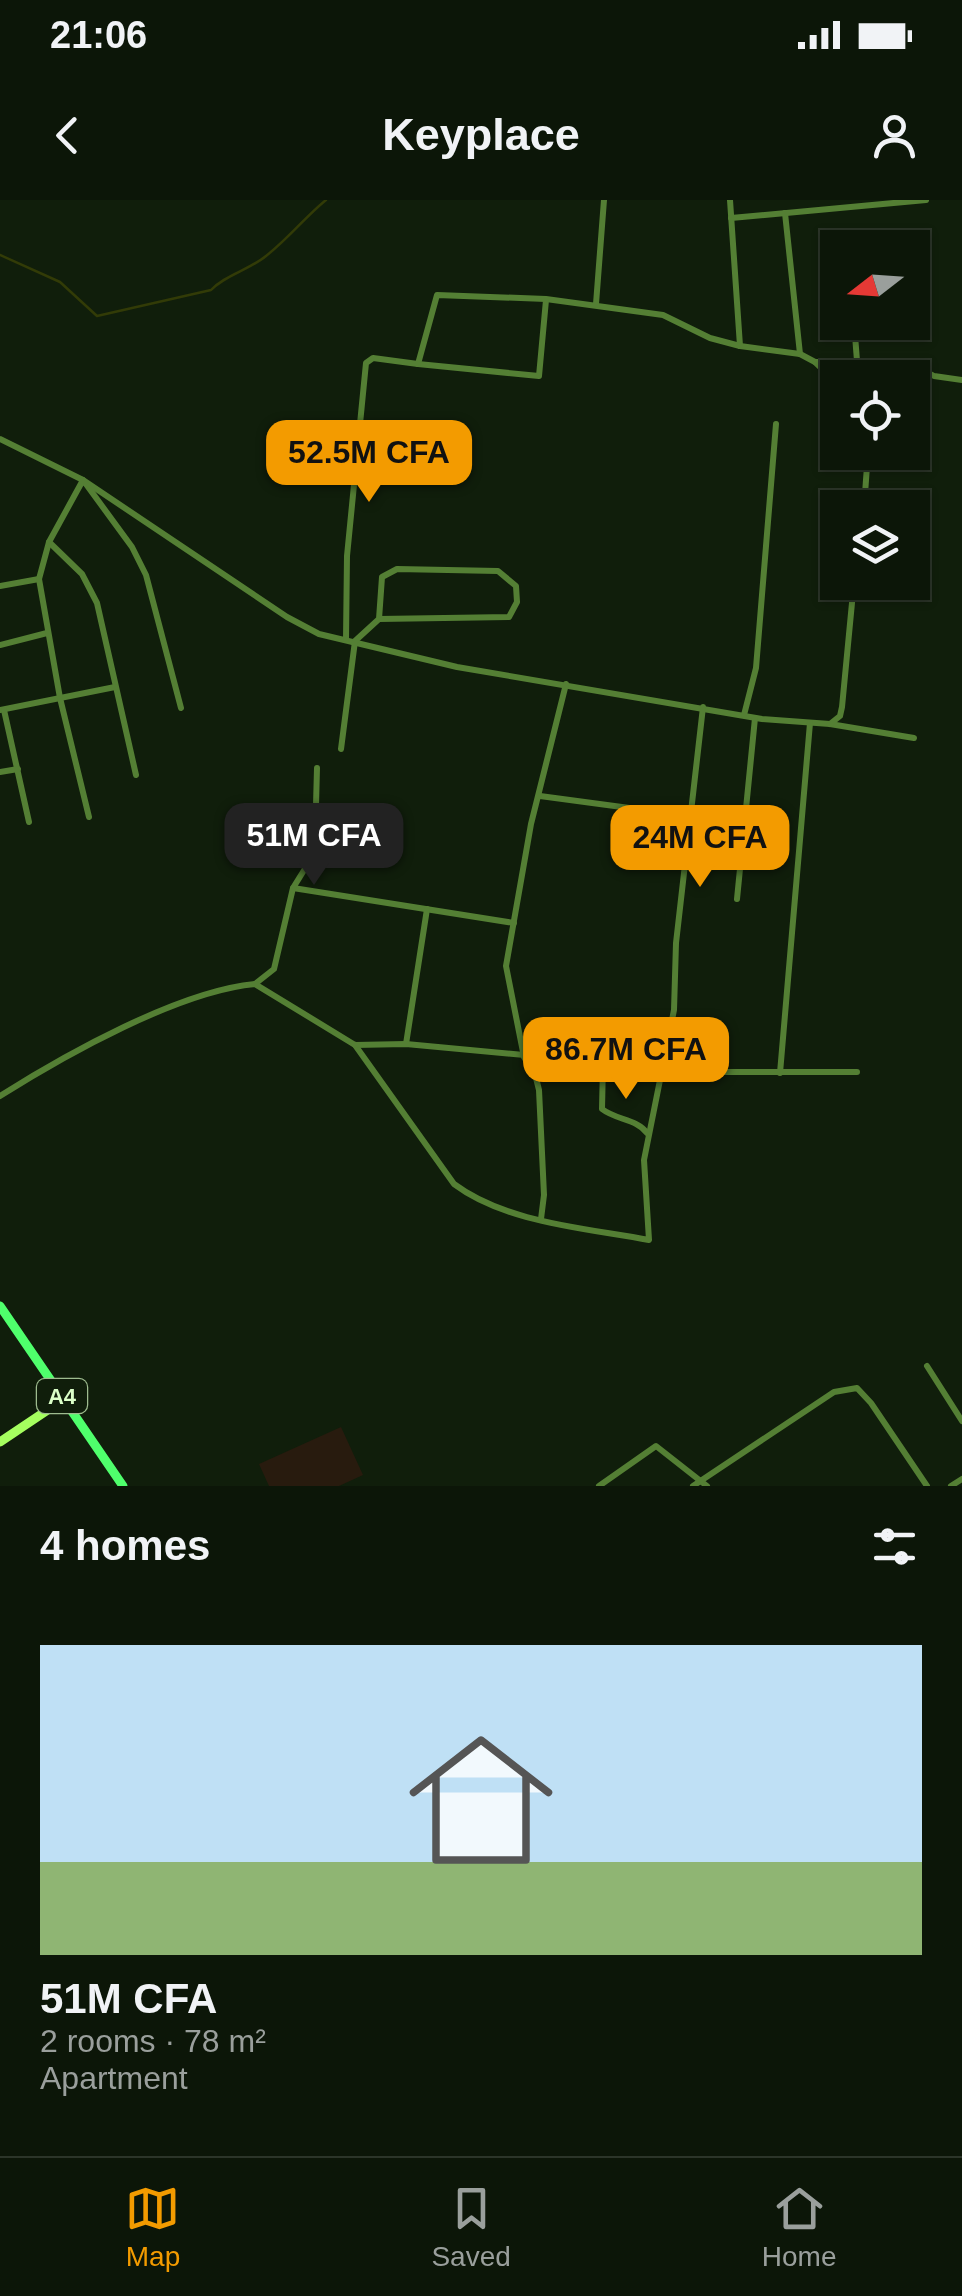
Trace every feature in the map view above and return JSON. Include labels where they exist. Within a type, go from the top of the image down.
[{"type":"main road","name":"A4","points":[[0,1307],[123,1486]]},
{"type":"street","points":[[596,304],[604,200]]},
{"type":"street","points":[[730,200],[740,346]]},
{"type":"street","points":[[731,218],[926,200]]},
{"type":"street","points":[[785,213],[800,354]]},
{"type":"street","points":[[418,364],[437,295],[546,299],[663,315],[710,338],[800,354],[820,366]]},
{"type":"street","points":[[341,749],[350,640],[346,556],[366,363],[373,358],[539,376],[546,299]]},
{"type":"street","points":[[816,362],[820,362]]},
{"type":"street","points":[[930,375],[962,380]]},
{"type":"street","points":[[744,716],[756,668],[776,424]]},
{"type":"street","points":[[0,439],[83,480],[287,617],[320,634],[457,667],[756,718],[830,724],[914,738]]},
{"type":"street","points":[[83,480],[50,542],[39,579],[60,698],[89,817]]},
{"type":"street","points":[[83,480],[132,547],[146,575],[181,708]]},
{"type":"street","points":[[50,542],[82,574],[97,604],[136,774]]},
{"type":"street","points":[[350,640],[379,619],[504,619],[515,610],[516,586],[498,571],[397,569],[382,577],[379,619]]},
{"type":"street","points":[[0,586],[39,579]]},
{"type":"street","points":[[830,724],[840,716],[842,707],[852,600]]},
{"type":"street","points":[[0,645],[47,633]]},
{"type":"street","points":[[541,1219],[544,1195],[539,1090],[535,1074],[524,1058],[506,966],[531,824],[566,684]]},
{"type":"street","points":[[29,822],[2,710],[115,687]]},
{"type":"street","points":[[0,1096],[53,1063],[163,1012],[237,986],[256,984],[355,1045],[454,1184],[476,1201],[541,1219],[649,1240],[644,1160],[674,1010],[672,982],[678,961],[676,943],[689,816],[704,707]]},
{"type":"street","points":[[737,899],[756,718]]},
{"type":"street","points":[[780,1073],[810,723]]},
{"type":"street","points":[[256,984],[276,964],[293,888],[311,859],[317,768]]},
{"type":"street","points":[[0,772],[18,770]]},
{"type":"street","points":[[540,796],[689,816]]},
{"type":"street","points":[[293,888],[514,924]]},
{"type":"street","points":[[406,1044],[426,910]]},
{"type":"street","points":[[355,1045],[406,1044],[524,1058],[665,1067],[780,1073],[857,1072]]},
{"type":"street","points":[[602,1063],[602,1109],[611,1116],[642,1125],[648,1133]]},
{"type":"street","points":[[926,1366],[962,1421]]},
{"type":"street","points":[[692,1486],[704,1483],[834,1392],[857,1388],[926,1486]]},
{"type":"street","points":[[0,1442],[64,1399]]},
{"type":"street","points":[[599,1486],[656,1446],[704,1483]]},
{"type":"street","points":[[951,1486],[962,1478]]},
{"type":"shaded area","points":[[341,1427],[363,1475],[339,1486],[269,1486],[259,1464]]},
{"type":"waterway","points":[[0,255],[60,282],[97,316],[211,290],[266,256],[326,200]]}]
